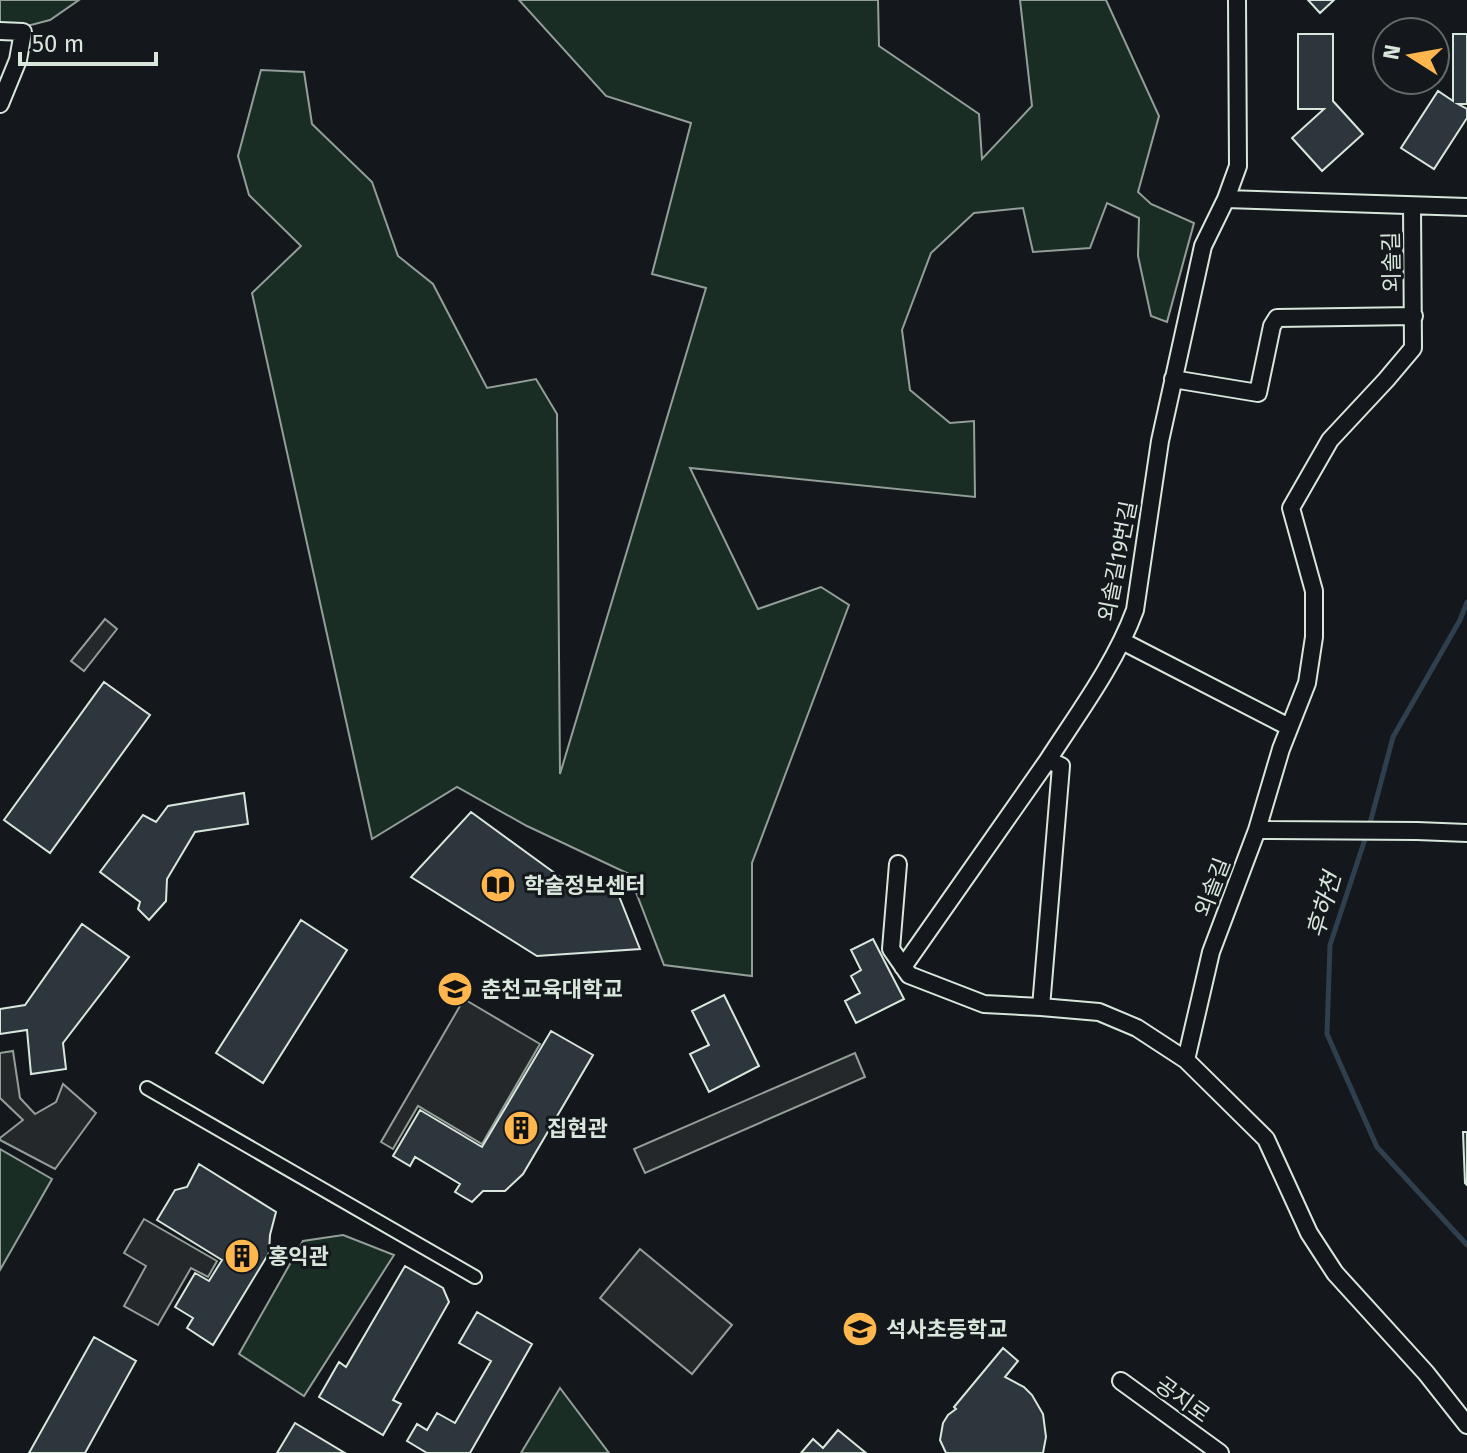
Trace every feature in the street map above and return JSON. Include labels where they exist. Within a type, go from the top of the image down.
[{"type":"street","name":"외솔길19번길","points":[[903,967],[1048,760],[1102,676],[1135,610],[1160,441],[1203,246],[1238,166],[1237,0]]},
{"type":"street","points":[[0,31],[23,32],[18,60],[0,104]]},
{"type":"street","points":[[1226,199],[1467,207]]},
{"type":"street","name":"외솔길","points":[[1186,1060],[1211,952],[1307,683],[1314,637],[1314,591],[1291,508],[1330,440],[1413,348],[1412,206]]},
{"type":"street","name":"외솔길","points":[[1173,379],[1258,393],[1272,326],[1277,318],[1414,316]]},
{"type":"street","points":[[1122,641],[1289,727]]},
{"type":"street","points":[[1041,1007],[1061,766],[1048,760]]},
{"type":"street","points":[[1257,830],[1467,833]]},
{"type":"street","points":[[898,864],[891,949],[909,975],[984,1004],[1099,1012],[1137,1028],[1186,1060],[1266,1139],[1309,1233],[1335,1273],[1426,1373],[1467,1425]]},
{"type":"street","points":[[147,1088],[475,1277]]},
{"type":"street","name":"공지로","points":[[1121,1381],[1220,1453]]},
{"type":"green space","points":[[0,0],[79,0],[50,20],[0,33]]},
{"type":"green space","points":[[519,0],[878,0],[879,46],[979,114],[982,159],[1032,106],[1020,0],[1106,0],[1159,116],[1138,192],[1151,204],[1194,223],[1167,322],[1151,316],[1138,256],[1139,218],[1107,203],[1090,248],[1033,252],[1023,208],[974,213],[931,253],[902,330],[910,390],[950,423],[974,421],[975,497],[690,468],[758,609],[821,587],[849,605],[752,863],[752,976],[664,965],[629,874],[527,826],[457,787],[372,839],[252,293],[301,246],[249,195],[238,156],[261,70],[304,72],[312,124],[372,182],[398,256],[433,284],[487,388],[536,379],[557,414],[560,774],[706,288],[652,274],[691,123],[606,96]]},
{"type":"green space","points":[[0,1149],[52,1179],[0,1270]]},
{"type":"green space","points":[[343,1235],[394,1255],[304,1396],[239,1354],[303,1241]]},
{"type":"green space","points":[[560,1388],[609,1453],[521,1453]]},
{"type":"shaded area","points":[[105,619],[117,629],[84,671],[71,661]]},
{"type":"shaded area","points":[[464,999],[540,1044],[482,1144],[418,1106],[393,1149],[381,1142]]},
{"type":"shaded area","points":[[13,1051],[20,1098],[35,1114],[56,1102],[63,1084],[96,1113],[55,1169],[0,1140],[23,1120],[0,1098],[0,1053]]},
{"type":"shaded area","points":[[855,1053],[865,1077],[645,1173],[634,1149]]},
{"type":"shaded area","points":[[144,1219],[217,1261],[208,1277],[191,1268],[158,1325],[124,1306],[146,1266],[124,1253]]},
{"type":"shaded area","points":[[640,1249],[732,1325],[692,1374],[600,1298]]},
{"type":"building","points":[[1308,0],[1334,0],[1320,13]]},
{"type":"building","points":[[1298,34],[1333,34],[1333,101],[1363,134],[1322,171],[1292,138],[1324,109],[1298,109]]},
{"type":"building","points":[[1453,34],[1467,34],[1467,104],[1458,104],[1467,109],[1467,118],[1434,169],[1401,148],[1435,96],[1446,96],[1453,101]]},
{"type":"building","points":[[104,682],[150,715],[50,853],[4,820]]},
{"type":"building","points":[[244,793],[248,824],[195,832],[167,879],[166,901],[149,920],[138,909],[140,902],[100,872],[143,815],[156,822],[168,806]]},
{"type":"building","name":"학술정보센터","points":[[471,812],[578,890],[613,881],[640,949],[537,956],[411,877]]},
{"type":"building","points":[[301,920],[347,950],[263,1083],[216,1053]]},
{"type":"building","points":[[82,924],[129,957],[63,1043],[66,1069],[31,1074],[27,1030],[0,1034],[0,1009],[25,1005]]},
{"type":"building","points":[[873,939],[904,999],[856,1023],[845,1001],[860,993],[851,976],[861,970],[851,950]]},
{"type":"building","points":[[724,995],[759,1066],[709,1092],[690,1054],[709,1045],[692,1011]]},
{"type":"building","name":"집현관","points":[[551,1031],[593,1055],[523,1174],[505,1191],[483,1191],[472,1202],[455,1192],[460,1184],[415,1157],[410,1166],[393,1156],[420,1110],[482,1147]]},
{"type":"building","points":[[1463,1132],[1467,1132],[1467,1185],[1465,1183]]},
{"type":"building","name":"홍익관","points":[[199,1164],[276,1212],[269,1253],[213,1345],[187,1328],[193,1318],[175,1307],[195,1273],[209,1281],[222,1260],[157,1220],[175,1190],[187,1187]]},
{"type":"building","points":[[405,1266],[443,1288],[449,1302],[393,1400],[401,1404],[383,1435],[319,1397],[339,1362],[346,1367]]},
{"type":"building","points":[[477,1312],[532,1344],[470,1453],[427,1453],[407,1441],[417,1424],[427,1430],[437,1413],[455,1423],[491,1361],[459,1343]]},
{"type":"building","points":[[94,1337],[136,1361],[85,1453],[29,1453]]},
{"type":"building","points":[[1003,1348],[1018,1361],[1005,1377],[1024,1387],[1043,1414],[1046,1437],[1043,1453],[946,1453],[940,1440],[943,1423]]},
{"type":"building","points":[[295,1423],[345,1453],[277,1453]]},
{"type":"building","points":[[838,1430],[866,1453],[801,1453],[813,1439],[823,1448]]},
{"type":"waterway","name":"후하천","points":[[1467,602],[1460,620],[1393,737],[1369,827],[1330,945],[1327,1034],[1377,1147],[1467,1245]]},
{"type":"place","name":"학술정보센터","points":[[498,885]]},
{"type":"place","name":"춘천교육대학교","points":[[455,989]]},
{"type":"place","name":"집현관","points":[[521,1128]]},
{"type":"place","name":"홍익관","points":[[242,1256]]},
{"type":"place","name":"석사초등학교","points":[[860,1329]]}]
